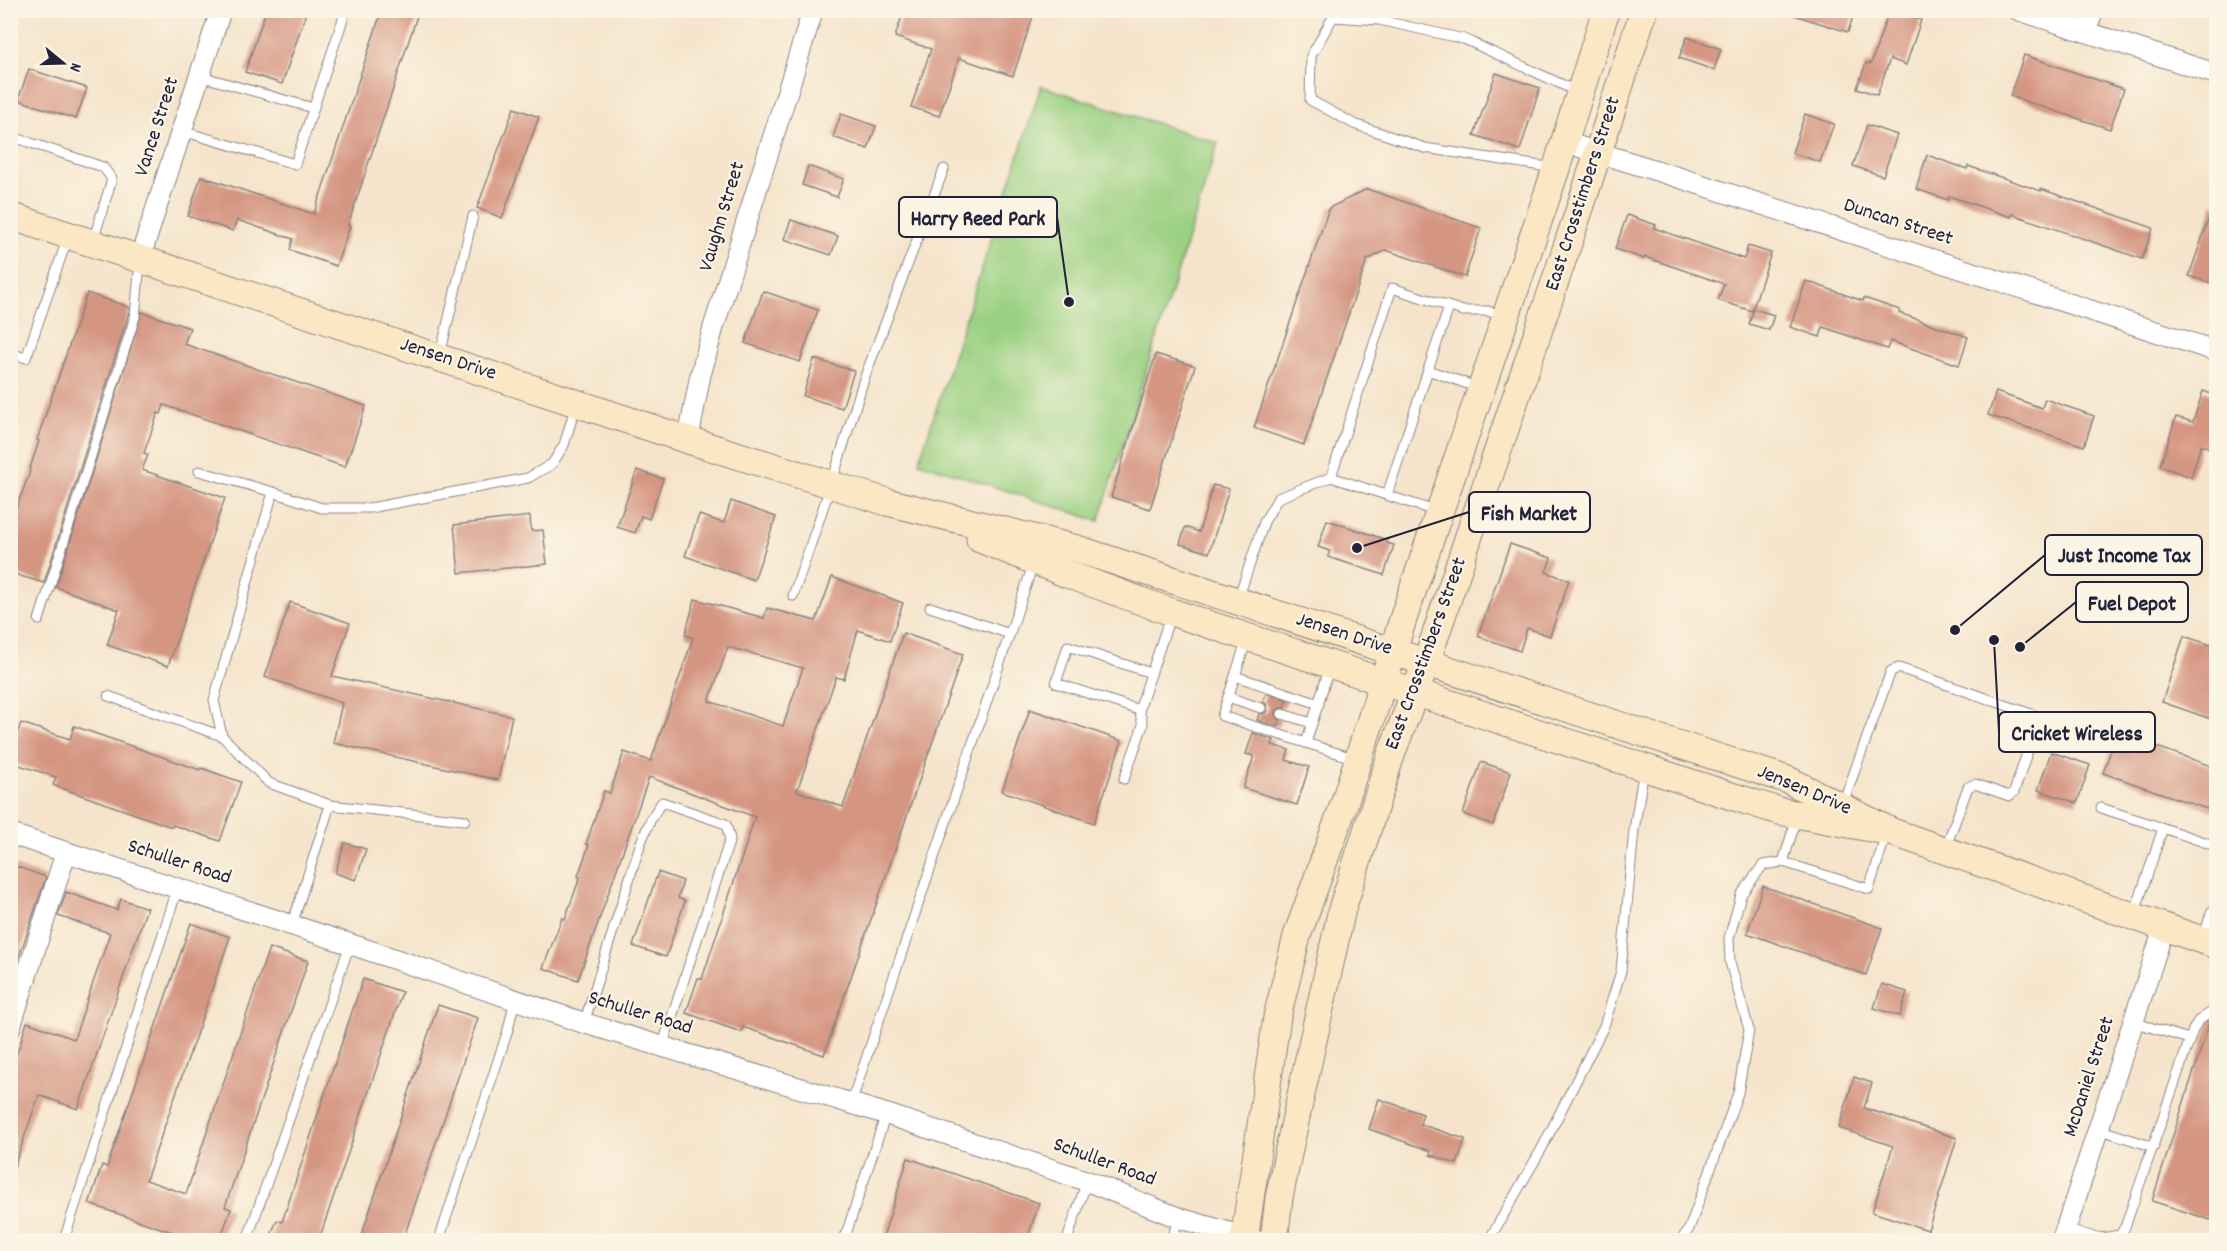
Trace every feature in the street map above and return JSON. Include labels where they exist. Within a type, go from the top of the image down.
[{"type":"main road","name":"East Crosstimbers Street","points":[[1248,1240],[1280,1008],[1297,936],[1556,169],[1606,10]]},
{"type":"main road","name":"East Crosstimbers Street","points":[[1274,1240],[1279,1198],[1342,909],[1392,752],[1426,663],[1644,10]]},
{"type":"main road","name":"Jensen Drive","points":[[10,216],[688,440],[1039,551],[1172,612],[1728,795],[1779,811],[1890,831]]},
{"type":"main road","points":[[1506,317],[1539,329]]},
{"type":"main road","name":"Jensen Drive","points":[[1039,551],[1074,548],[1788,780],[1890,831],[2212,944]]},
{"type":"main road","points":[[1728,795],[1739,765]]},
{"type":"main road","points":[[1280,1008],[1316,1023]]},
{"type":"street","name":"Vance Street","points":[[140,258],[221,10]]},
{"type":"street","name":"Vaughn Street","points":[[688,440],[700,377],[713,329],[813,10]]},
{"type":"street","points":[[2018,10],[2217,74]]},
{"type":"street","points":[[2086,32],[2093,10]]},
{"type":"street","name":"Duncan Street","points":[[1564,142],[2217,351]]},
{"type":"street","name":"Schuller Road","points":[[10,834],[178,887],[584,1023],[886,1114],[1088,1181],[1179,1218],[1248,1240]]},
{"type":"street","points":[[10,1028],[66,852]]},
{"type":"street","points":[[2212,944],[2217,915]]},
{"type":"street","name":"McDaniel Street","points":[[2064,1235],[2164,928]]},
{"type":"lane","points":[[182,131],[295,164],[346,10]]},
{"type":"lane","points":[[1556,169],[1425,148],[1354,124],[1310,100],[1311,56],[1333,17],[1379,20],[1464,39],[1580,93]]},
{"type":"lane","points":[[200,76],[314,108]]},
{"type":"lane","points":[[10,136],[103,167],[112,179],[81,238],[26,358],[10,352]]},
{"type":"lane","points":[[793,596],[864,379],[944,168]]},
{"type":"lane","points":[[439,357],[472,216]]},
{"type":"lane","points":[[39,620],[135,317],[140,258]]},
{"type":"lane","points":[[1331,477],[1392,288],[1463,311],[1488,311],[1506,317]]},
{"type":"lane","points":[[1387,495],[1449,307]]},
{"type":"lane","points":[[1428,370],[1481,389]]},
{"type":"lane","points":[[199,471],[322,508],[370,508],[528,478],[552,464],[564,445],[576,403]]},
{"type":"lane","points":[[1238,601],[1264,522],[1278,498],[1331,477],[1439,512]]},
{"type":"lane","points":[[222,736],[214,700],[273,492]]},
{"type":"lane","points":[[851,1103],[1039,551]]},
{"type":"lane","points":[[930,607],[1010,634]]},
{"type":"lane","points":[[1124,779],[1143,725],[1139,710],[1172,612]]},
{"type":"lane","points":[[1247,637],[1221,716],[1358,759]]},
{"type":"lane","points":[[1139,710],[1056,683],[1068,646],[1151,673]]},
{"type":"lane","points":[[1306,743],[1331,664]]},
{"type":"lane","points":[[1842,806],[1891,671],[1899,668],[2034,715],[2037,723],[2014,792],[2009,796],[1975,784],[1968,787],[1945,850]]},
{"type":"lane","points":[[1234,676],[1319,704]]},
{"type":"lane","points":[[108,696],[222,736],[268,783],[330,804],[465,820]]},
{"type":"lane","points":[[1228,697],[1262,708]]},
{"type":"lane","points":[[1282,714],[1312,723]]},
{"type":"lane","points":[[1489,1240],[1541,1150],[1604,1026],[1621,971],[1634,830],[1644,767]]},
{"type":"lane","points":[[584,1023],[641,842],[652,817],[662,802],[726,824],[730,839],[662,1047]]},
{"type":"lane","points":[[292,925],[330,804]]},
{"type":"lane","points":[[2101,808],[2217,846]]},
{"type":"lane","points":[[1783,862],[1797,814]]},
{"type":"lane","points":[[2133,917],[2163,828]]},
{"type":"lane","points":[[1681,1240],[1689,1229],[1738,1094],[1749,1030],[1730,962],[1729,939],[1741,895],[1763,865],[1783,862],[1869,889],[1890,831]]},
{"type":"lane","points":[[64,1240],[178,887]]},
{"type":"lane","points":[[247,1240],[350,944]]},
{"type":"lane","points":[[439,1240],[508,1030],[516,999]]},
{"type":"lane","points":[[2064,1235],[2101,1238],[2120,1235],[2130,1217],[2190,1039],[2198,1021],[2217,1010]]},
{"type":"lane","points":[[2133,1022],[2190,1039]]},
{"type":"lane","points":[[844,1240],[886,1114]]},
{"type":"lane","points":[[2098,1129],[2154,1147]]},
{"type":"lane","points":[[1067,1240],[1088,1181]]},
{"type":"lane","points":[[1171,1240],[1179,1218]]},
{"type":"green space","points":[[1041,86],[1218,143],[1099,521],[919,462]]},
{"type":"building","points":[[266,10],[307,10],[282,84],[245,72]]},
{"type":"building","points":[[382,10],[419,10],[336,266],[290,250],[293,239],[237,220],[233,231],[188,216],[201,176],[314,214]]},
{"type":"building","points":[[904,10],[1035,10],[1013,76],[959,58],[939,116],[911,107],[931,49],[895,37]]},
{"type":"building","points":[[1792,10],[1855,10],[1848,32],[1791,14]]},
{"type":"building","points":[[1889,10],[1921,20],[1906,65],[1890,59],[1877,95],[1857,88],[1866,63],[1871,64]]},
{"type":"building","points":[[1687,37],[1721,49],[1714,70],[1679,58]]},
{"type":"building","points":[[2024,55],[2124,89],[2110,129],[2010,96]]},
{"type":"building","points":[[29,69],[87,88],[76,119],[18,100]]},
{"type":"building","points":[[1496,73],[1540,88],[1520,150],[1474,135]]},
{"type":"building","points":[[514,108],[539,117],[502,218],[477,208]]},
{"type":"building","points":[[841,114],[876,126],[868,149],[833,137]]},
{"type":"building","points":[[1805,114],[1834,124],[1820,162],[1792,153]]},
{"type":"building","points":[[1867,125],[1897,135],[1883,176],[1853,166]]},
{"type":"building","points":[[1927,155],[1967,169],[1968,166],[2041,191],[2041,189],[2153,228],[2142,259],[2012,214],[2011,217],[1949,196],[1948,200],[1916,189]]},
{"type":"building","points":[[808,166],[844,179],[837,197],[802,185]]},
{"type":"building","points":[[1367,189],[1481,228],[1465,277],[1386,250],[1367,260],[1304,445],[1254,428],[1329,208]]},
{"type":"building","points":[[2214,203],[2217,204],[2217,285],[2189,276]]},
{"type":"building","points":[[1627,215],[1656,225],[1654,228],[1744,259],[1748,246],[1771,253],[1752,311],[1718,300],[1724,284],[1615,249]]},
{"type":"building","points":[[791,220],[838,236],[831,255],[784,239]]},
{"type":"building","points":[[1806,281],[1863,301],[1864,298],[1900,310],[1899,313],[1968,337],[1959,365],[1890,341],[1887,349],[1823,327],[1820,337],[1790,327]]},
{"type":"building","points":[[763,291],[818,310],[800,362],[745,343]]},
{"type":"building","points":[[87,293],[129,307],[128,316],[44,583],[10,573],[10,524],[30,472],[39,441],[37,440]]},
{"type":"building","points":[[1754,309],[1774,315],[1769,330],[1749,324]]},
{"type":"building","points":[[142,312],[190,328],[184,344],[366,406],[345,467],[164,405],[161,414],[158,413],[144,453],[148,455],[142,470],[225,498],[168,666],[107,645],[119,610],[56,587]]},
{"type":"building","points":[[1156,354],[1195,366],[1150,509],[1111,497]]},
{"type":"building","points":[[814,359],[854,371],[842,408],[803,396]]},
{"type":"building","points":[[2203,391],[2217,396],[2217,450],[2201,445],[2191,477],[2160,466],[2176,417],[2193,422]]},
{"type":"building","points":[[1996,392],[2042,408],[2045,399],[2094,416],[2084,446],[1988,415]]},
{"type":"building","points":[[637,470],[663,479],[649,519],[641,516],[635,533],[617,527]]},
{"type":"building","points":[[1213,485],[1229,489],[1209,553],[1180,544],[1185,527],[1199,532]]},
{"type":"building","points":[[731,501],[776,517],[754,580],[685,556],[699,515],[724,523]]},
{"type":"building","points":[[530,516],[531,531],[543,530],[547,564],[459,573],[454,525]]},
{"type":"building","points":[[1327,520],[1387,540],[1386,543],[1394,545],[1384,575],[1328,557],[1330,551],[1318,547]]},
{"type":"building","points":[[1510,544],[1551,558],[1546,572],[1569,580],[1550,636],[1527,628],[1520,651],[1478,636]]},
{"type":"building","points":[[832,577],[903,603],[890,641],[858,630],[844,679],[836,677],[797,791],[843,807],[903,633],[963,654],[824,1055],[743,1027],[741,1032],[686,1013],[698,978],[702,979],[755,817],[649,777],[578,980],[543,968],[562,918],[565,919],[580,877],[578,876],[589,845],[586,844],[604,791],[610,793],[624,752],[651,761],[693,638],[685,635],[695,599],[764,618],[767,608],[816,621]],"holes":[[[728,647],[803,668],[783,726],[709,701]]]},
{"type":"building","points":[[290,602],[350,623],[332,676],[512,716],[498,780],[333,743],[342,703],[265,677]]},
{"type":"building","points":[[2184,636],[2217,647],[2217,704],[2211,719],[2162,702]]},
{"type":"building","points":[[1266,693],[1287,700],[1284,708],[1276,712],[1280,720],[1278,727],[1257,720],[1259,714],[1268,710],[1263,702]]},
{"type":"building","points":[[1030,709],[1122,741],[1094,823],[1002,791]]},
{"type":"building","points":[[21,723],[70,739],[74,726],[241,782],[220,841],[173,825],[172,827],[53,785],[56,777],[10,762],[10,753]]},
{"type":"building","points":[[1253,733],[1274,740],[1272,745],[1289,750],[1286,760],[1309,767],[1297,805],[1243,788],[1254,756],[1246,754]]},
{"type":"building","points":[[2117,733],[2217,768],[2217,799],[2213,811],[2103,773]]},
{"type":"building","points":[[2051,752],[2090,765],[2077,803],[2038,790]]},
{"type":"building","points":[[1481,762],[1511,772],[1493,825],[1463,814]]},
{"type":"building","points":[[345,843],[366,849],[356,880],[335,873]]},
{"type":"building","points":[[15,866],[46,877],[13,975],[10,974],[10,879]]},
{"type":"building","points":[[658,872],[683,881],[678,898],[685,901],[666,957],[633,946]]},
{"type":"building","points":[[1763,886],[1882,928],[1866,975],[1747,933]]},
{"type":"building","points":[[66,892],[117,910],[121,899],[147,908],[78,1109],[39,1095],[13,1170],[10,1170],[10,1076],[27,1022],[74,1039],[110,933],[58,916]]},
{"type":"building","points":[[191,923],[230,937],[146,1180],[186,1194],[269,948],[308,961],[225,1207],[231,1209],[220,1240],[196,1240],[89,1204],[102,1165],[107,1167]]},
{"type":"building","points":[[363,979],[402,992],[319,1240],[269,1240],[277,1220],[282,1222]]},
{"type":"building","points":[[1882,984],[1907,992],[1900,1016],[1874,1008]]},
{"type":"building","points":[[438,1005],[478,1018],[403,1240],[360,1240]]},
{"type":"building","points":[[2217,1017],[2217,1222],[2152,1201],[2210,1021]]},
{"type":"building","points":[[1854,1077],[1872,1083],[1864,1108],[1957,1138],[1928,1230],[1872,1212],[1893,1146],[1839,1128]]},
{"type":"building","points":[[1379,1099],[1423,1114],[1420,1124],[1465,1139],[1457,1164],[1430,1155],[1431,1151],[1369,1129]]},
{"type":"building","points":[[908,1158],[1039,1203],[1027,1240],[882,1240]]},
{"type":"place","name":"Harry Reed Park","points":[[1069,302]]},
{"type":"place","name":"Fish Market","points":[[1357,548]]},
{"type":"place","name":"Just Income Tax","points":[[1955,630]]},
{"type":"place","name":"Cricket Wireless","points":[[1994,640]]},
{"type":"place","name":"Fuel Depot","points":[[2020,647]]}]
